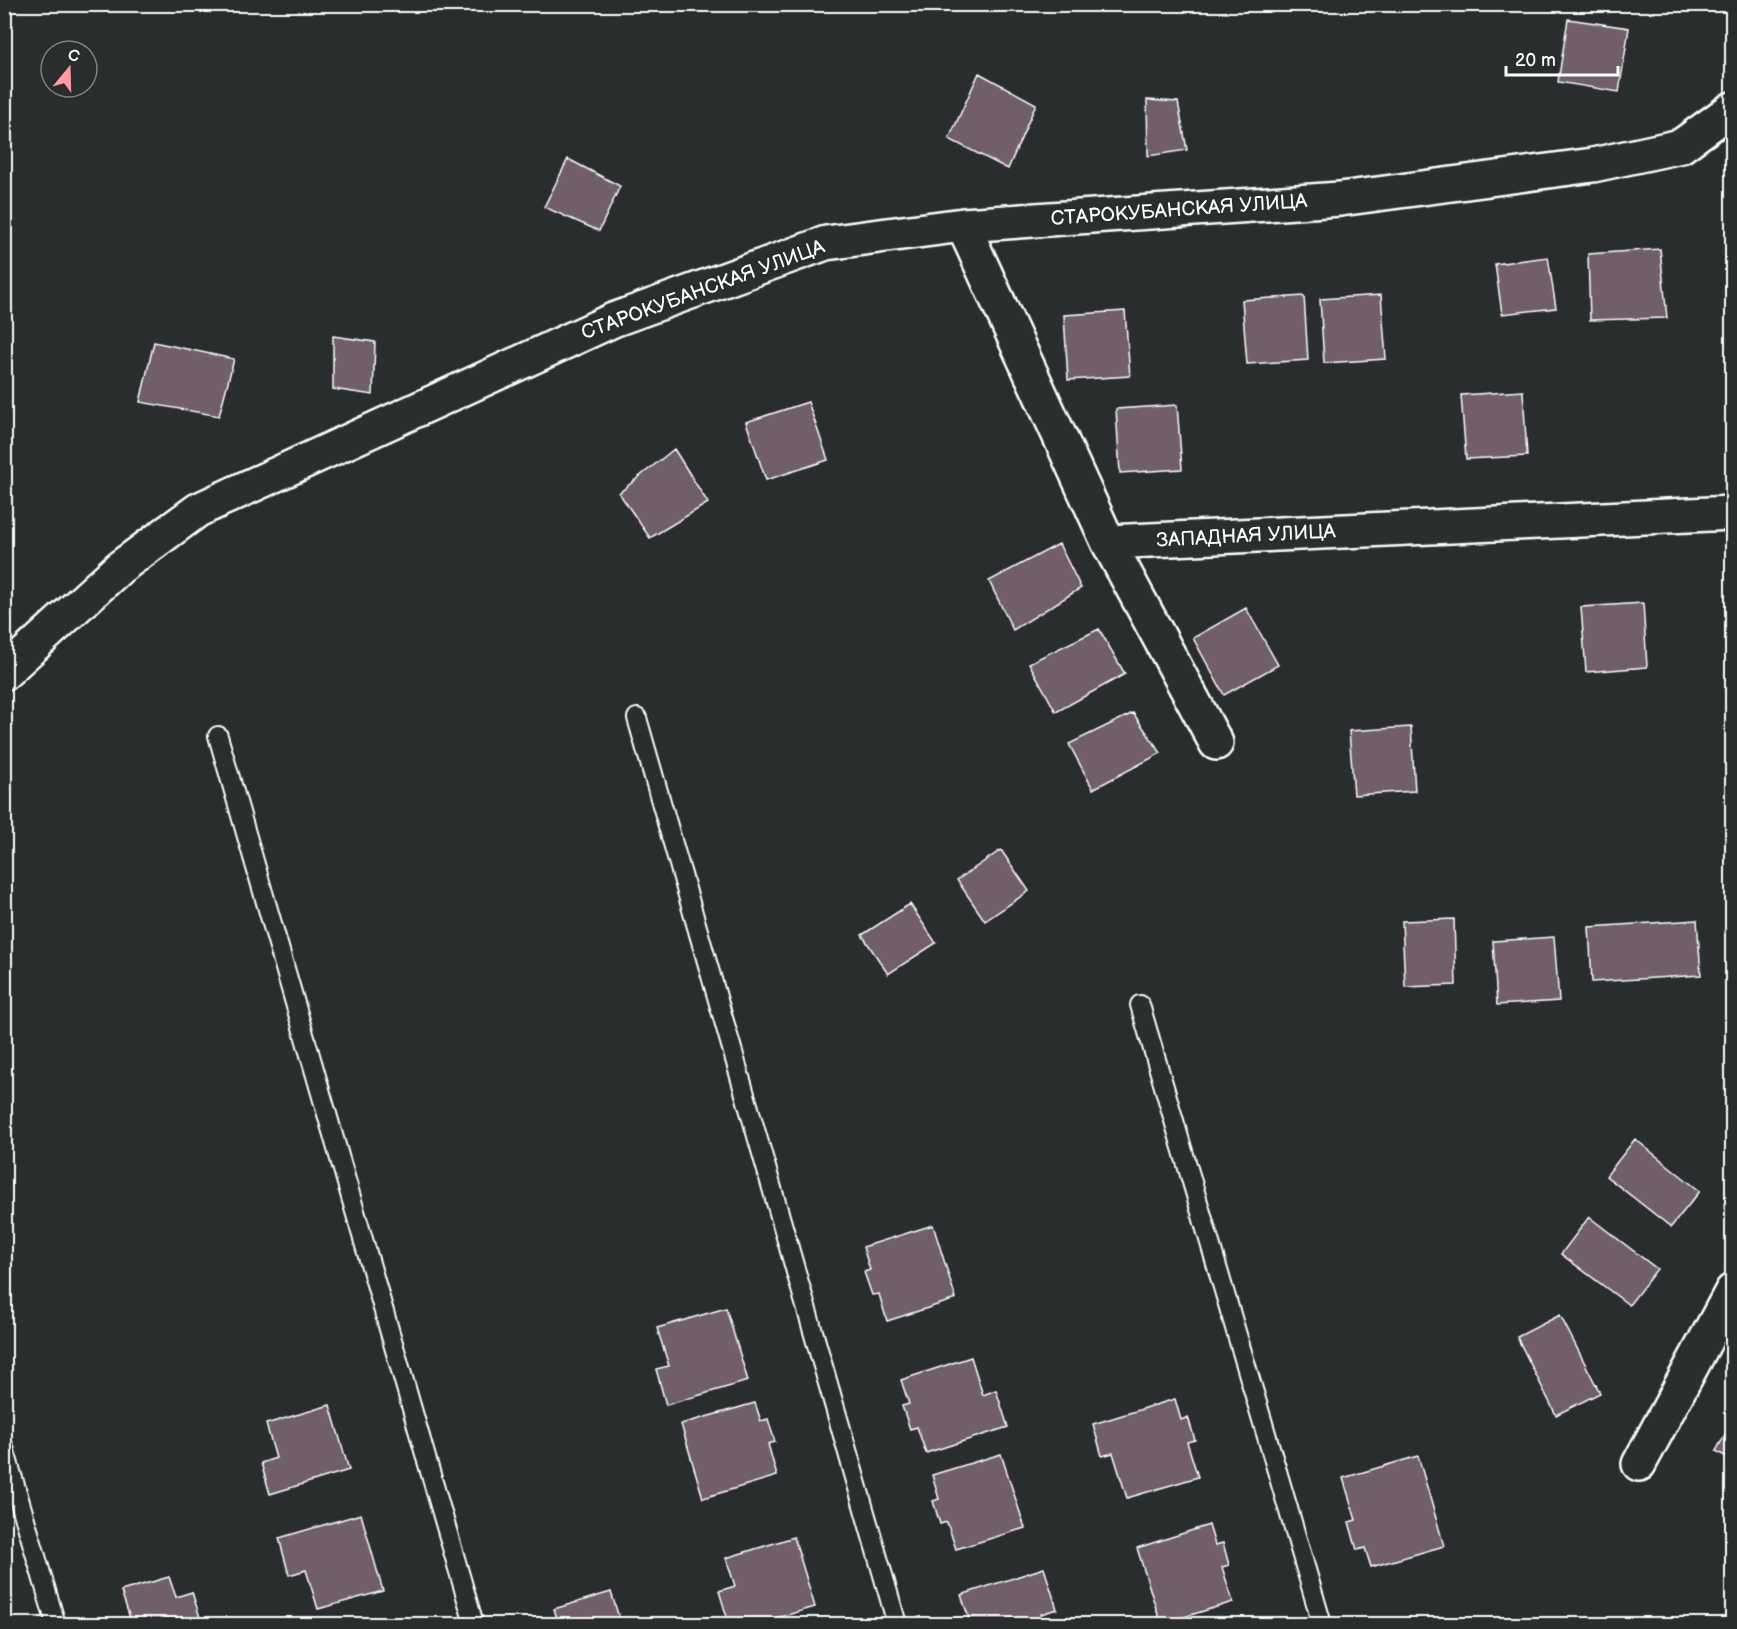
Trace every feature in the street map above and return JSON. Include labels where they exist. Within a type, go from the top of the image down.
[{"type":"street","name":"СТАРОКУБАНСКАЯ УЛИЦА","points":[[4,673],[118,568],[198,510],[613,320],[826,243],[963,225],[1340,199],[1593,165],[1681,146],[1732,109]]},
{"type":"street","points":[[963,225],[1108,542],[1216,743]]},
{"type":"street","name":"ЗАПАДНАЯ УЛИЦА","points":[[1108,542],[1732,513]]},
{"type":"street","points":[[1639,1464],[1732,1291]]},
{"type":"lane","points":[[637,718],[897,1624]]},
{"type":"lane","points":[[218,736],[474,1624]]},
{"type":"lane","points":[[1140,1005],[1322,1624]]},
{"type":"lane","points":[[4,1448],[56,1624]]},
{"type":"building","points":[[1568,19],[1629,28],[1619,92],[1558,82]]},
{"type":"building","points":[[979,73],[1036,104],[1008,169],[949,139]]},
{"type":"building","points":[[1147,100],[1178,102],[1187,150],[1148,156]]},
{"type":"building","points":[[568,159],[620,186],[599,231],[544,207]]},
{"type":"building","points":[[1660,249],[1667,318],[1590,320],[1588,254]]},
{"type":"building","points":[[1548,257],[1556,308],[1502,314],[1495,264]]},
{"type":"building","points":[[1381,295],[1386,359],[1324,363],[1320,299]]},
{"type":"building","points":[[1304,296],[1308,360],[1247,364],[1242,300]]},
{"type":"building","points":[[1125,311],[1130,376],[1068,380],[1064,315]]},
{"type":"building","points":[[333,336],[375,342],[373,395],[333,389]]},
{"type":"building","points":[[154,342],[234,359],[219,416],[140,402]]},
{"type":"building","points":[[1523,391],[1527,456],[1466,459],[1461,395]]},
{"type":"building","points":[[808,402],[828,460],[766,480],[746,422]]},
{"type":"building","points":[[1177,405],[1182,469],[1120,473],[1116,409]]},
{"type":"building","points":[[674,449],[708,503],[650,538],[619,493]]},
{"type":"building","points":[[1059,544],[1081,588],[1013,630],[989,581]]},
{"type":"building","points":[[1643,603],[1647,667],[1586,672],[1581,607]]},
{"type":"building","points":[[1246,608],[1278,665],[1224,695],[1193,638]]},
{"type":"building","points":[[1099,629],[1125,674],[1056,712],[1029,663]]},
{"type":"building","points":[[1133,713],[1161,753],[1093,789],[1069,744]]},
{"type":"building","points":[[1411,727],[1415,791],[1354,795],[1349,731]]},
{"type":"building","points":[[1001,850],[1029,891],[985,921],[957,880]]},
{"type":"building","points":[[910,904],[936,943],[888,974],[862,935]]},
{"type":"building","points":[[1454,919],[1456,985],[1405,987],[1402,921]]},
{"type":"building","points":[[1697,920],[1701,975],[1592,982],[1589,927]]},
{"type":"building","points":[[1554,937],[1559,1001],[1497,1005],[1493,941]]},
{"type":"building","points":[[1635,1139],[1700,1191],[1671,1227],[1606,1176]]},
{"type":"building","points":[[1589,1217],[1657,1269],[1629,1305],[1561,1254]]},
{"type":"building","points":[[933,1225],[956,1299],[887,1321],[879,1294],[872,1295],[864,1272],[870,1270],[863,1247]]},
{"type":"building","points":[[726,1308],[748,1381],[666,1405],[656,1369],[669,1366],[657,1328]]},
{"type":"building","points":[[1560,1315],[1600,1393],[1556,1415],[1517,1337]]},
{"type":"building","points":[[971,1357],[983,1395],[996,1390],[1008,1427],[926,1453],[917,1427],[910,1429],[902,1406],[909,1404],[901,1380]]},
{"type":"building","points":[[1175,1399],[1181,1420],[1188,1417],[1195,1440],[1187,1442],[1198,1477],[1127,1498],[1113,1453],[1102,1456],[1093,1424]]},
{"type":"building","points":[[755,1403],[761,1421],[768,1419],[775,1442],[768,1444],[777,1476],[703,1498],[681,1424]]},
{"type":"building","points":[[330,1405],[349,1470],[270,1494],[261,1463],[276,1458],[266,1424]]},
{"type":"building","points":[[1732,1422],[1732,1460],[1716,1451]]},
{"type":"building","points":[[1001,1454],[1025,1528],[956,1549],[947,1522],[940,1524],[933,1501],[939,1499],[932,1475]]},
{"type":"building","points":[[1418,1456],[1444,1546],[1371,1567],[1365,1548],[1357,1550],[1349,1522],[1356,1520],[1343,1478]]},
{"type":"building","points":[[361,1514],[383,1591],[318,1609],[306,1570],[289,1575],[279,1538]]},
{"type":"building","points":[[1209,1525],[1215,1545],[1223,1543],[1229,1565],[1222,1567],[1233,1602],[1161,1624],[1137,1548]]},
{"type":"building","points":[[794,1537],[815,1607],[756,1624],[729,1624],[719,1591],[735,1586],[726,1558]]},
{"type":"building","points":[[1044,1568],[1057,1609],[1041,1614],[1044,1624],[971,1624],[961,1595]]},
{"type":"building","points":[[169,1577],[176,1597],[192,1592],[202,1624],[132,1624],[121,1591]]},
{"type":"building","points":[[611,1592],[621,1624],[559,1624],[554,1609]]}]
